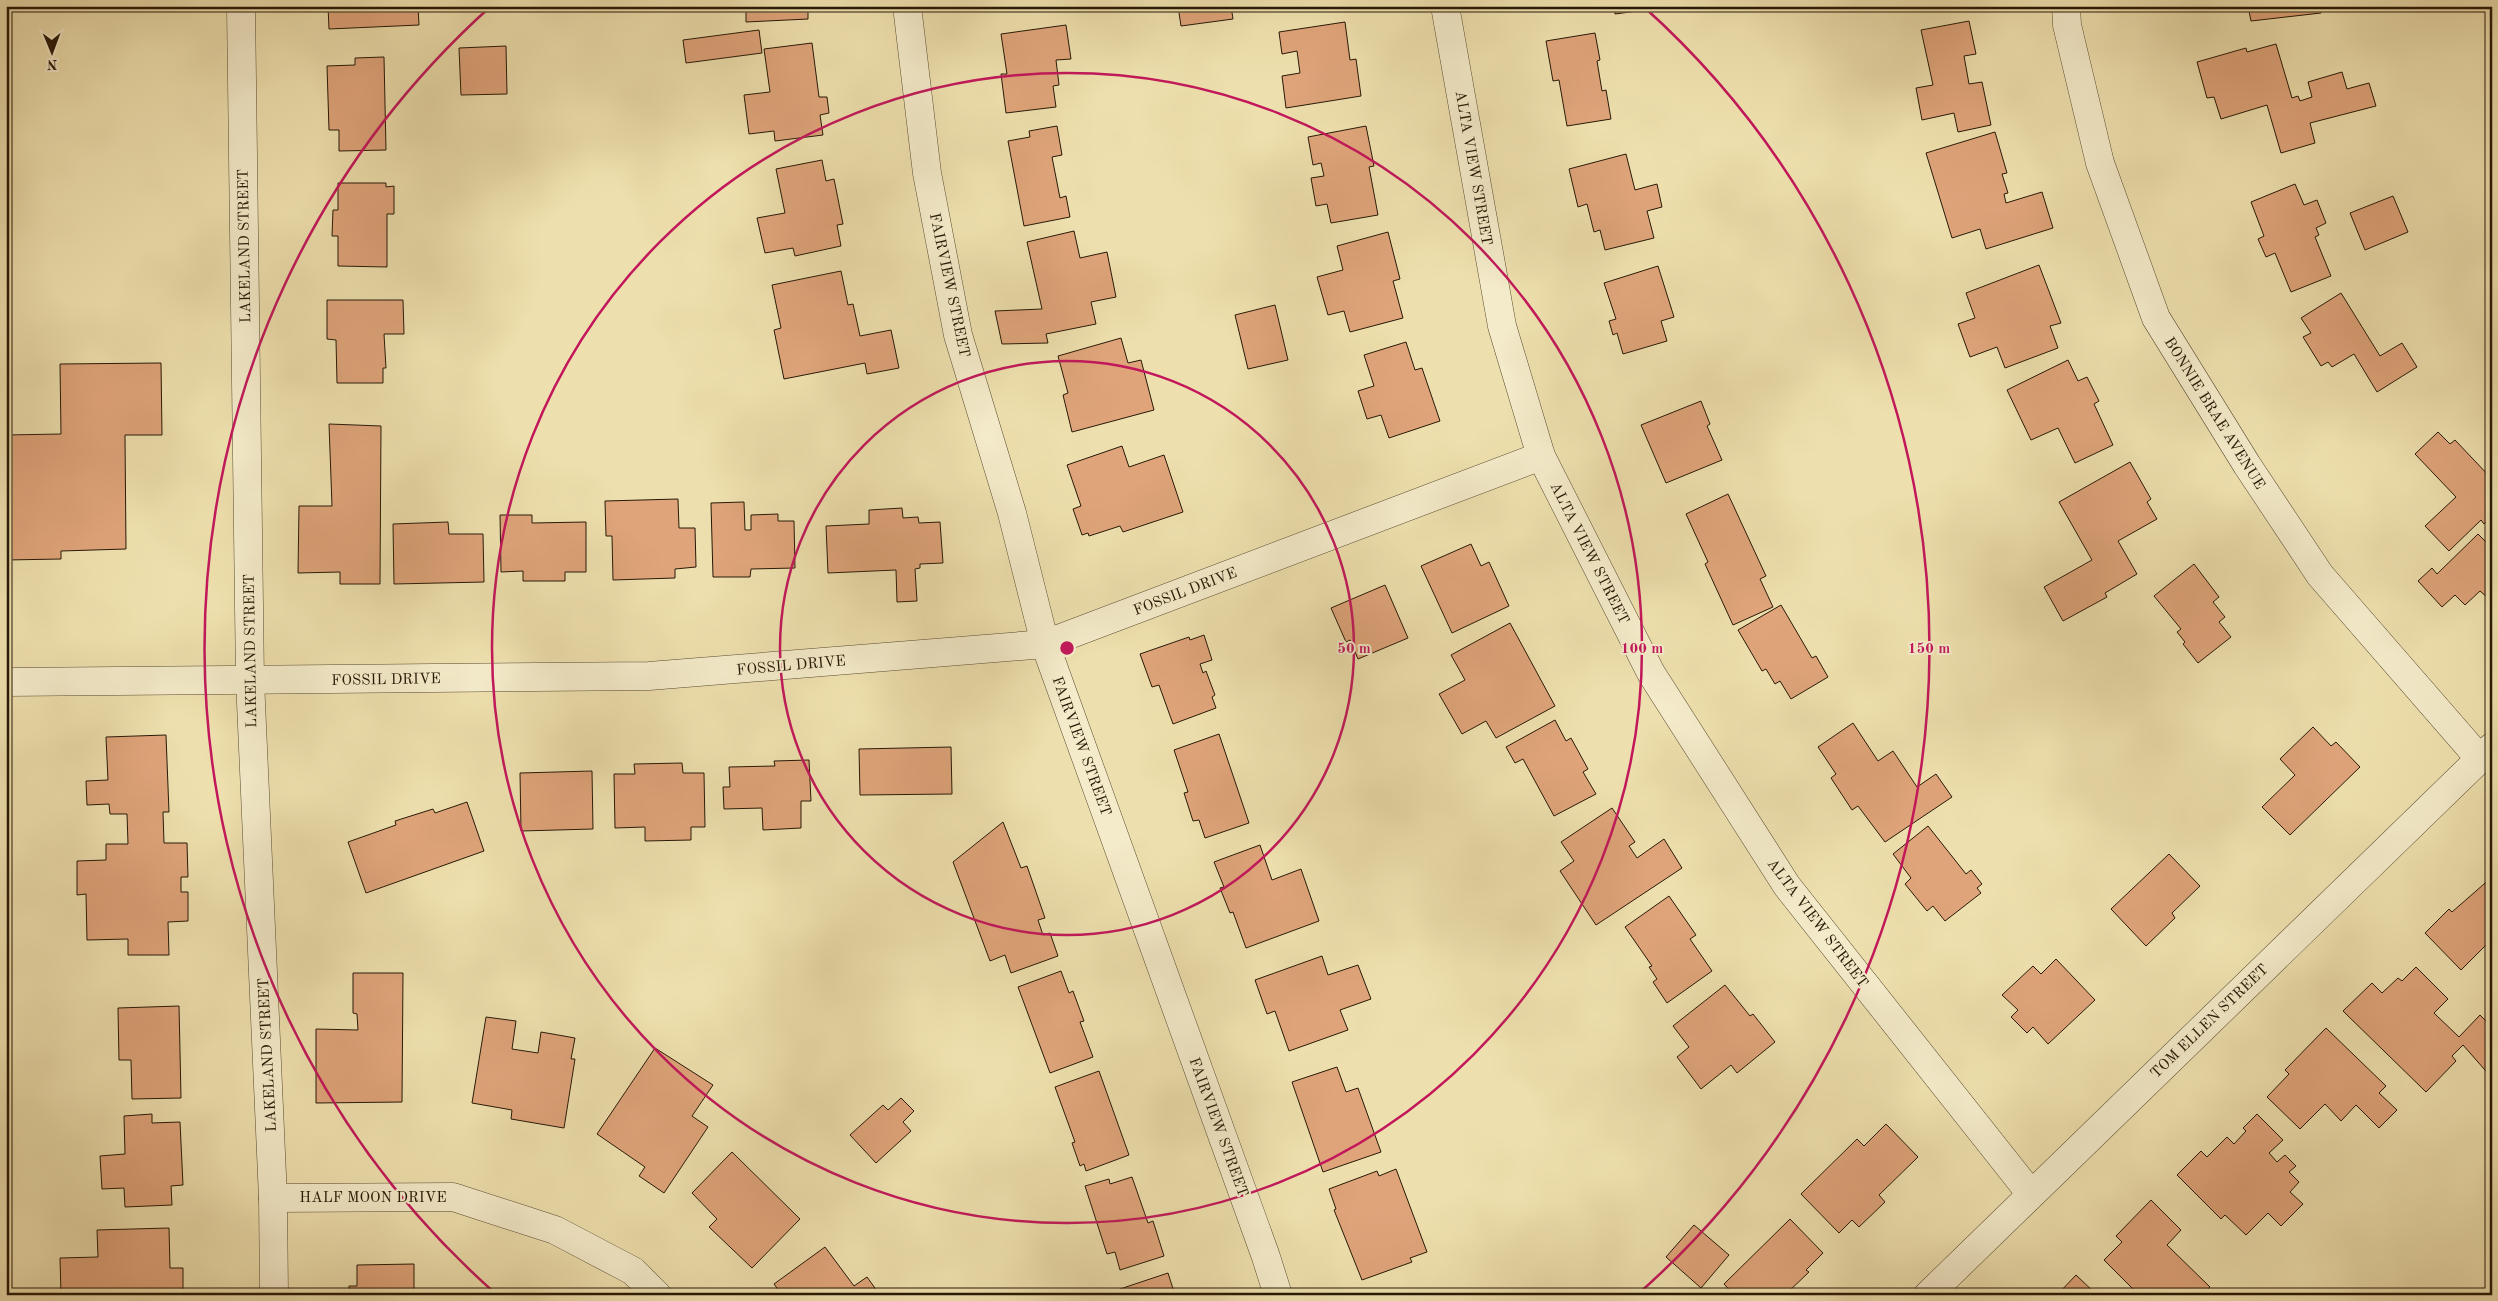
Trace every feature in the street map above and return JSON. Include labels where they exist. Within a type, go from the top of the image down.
[{"type":"street","name":"LAKELAND STREET","points":[[241,6],[250,680],[273,1198],[274,1295]]},
{"type":"street","name":"FAIRVIEW STREET","points":[[906,6],[927,173],[958,335],[1012,513],[1045,644],[1263,1248],[1278,1295]]},
{"type":"street","name":"ALTA VIEW STREET","points":[[1445,6],[1502,326],[1541,456],[1650,673],[1787,886],[2031,1194]]},
{"type":"street","name":"BONNIE BRAE AVENUE","points":[[2066,6],[2067,25],[2100,163],[2156,318],[2247,465],[2320,576],[2486,753]]},
{"type":"street","name":"FOSSIL DRIVE","points":[[6,682],[649,676],[1045,644],[1541,456]]},
{"type":"street","name":"TOM ELLEN STREET","points":[[1928,1295],[2486,753]]},
{"type":"street","name":"HALF MOON DRIVE","points":[[273,1198],[452,1196],[555,1230],[633,1270],[658,1295]]},
{"type":"building","points":[[328,6],[418,6],[419,25],[329,29]]},
{"type":"building","points":[[746,6],[808,6],[808,19],[746,22]]},
{"type":"building","points":[[994,6],[1039,6],[1039,8],[994,11]]},
{"type":"building","points":[[1178,6],[1231,6],[1233,19],[1181,26]]},
{"type":"building","points":[[1614,6],[1660,6],[1660,8],[1615,14]]},
{"type":"building","points":[[2248,6],[2320,6],[2321,13],[2251,21]]},
{"type":"building","points":[[1969,21],[1976,54],[1964,56],[1969,84],[1982,82],[1991,125],[1958,132],[1954,113],[1922,120],[1916,88],[1933,85],[1921,30]]},
{"type":"building","points":[[1345,22],[1350,60],[1356,59],[1361,96],[1286,108],[1282,76],[1300,73],[1297,51],[1282,54],[1279,32]]},
{"type":"building","points":[[1066,25],[1071,59],[1056,60],[1059,85],[1053,86],[1056,107],[1006,113],[1001,74],[1007,74],[1001,34]]},
{"type":"building","points":[[759,30],[762,53],[686,63],[683,40]]},
{"type":"building","points":[[1595,33],[1600,60],[1597,61],[1602,91],[1606,90],[1611,119],[1567,126],[1559,80],[1553,81],[1546,41]]},
{"type":"building","points":[[812,43],[819,97],[827,97],[829,113],[820,115],[823,135],[775,141],[774,131],[749,134],[744,95],[770,92],[764,49]]},
{"type":"building","points":[[2276,44],[2292,98],[2298,96],[2300,101],[2312,97],[2308,82],[2342,72],[2347,89],[2369,83],[2376,106],[2310,123],[2315,143],[2281,153],[2267,105],[2221,119],[2214,97],[2207,98],[2197,62],[2246,48],[2247,52]]},
{"type":"building","points":[[506,46],[507,94],[461,95],[459,48]]},
{"type":"building","points":[[384,57],[386,150],[339,151],[339,130],[329,130],[327,66],[355,65],[355,58]]},
{"type":"building","points":[[1057,126],[1062,155],[1052,157],[1060,198],[1066,196],[1070,217],[1024,226],[1008,141],[1030,137],[1029,131]]},
{"type":"building","points":[[1366,126],[1374,166],[1369,167],[1378,215],[1331,223],[1327,204],[1316,206],[1311,178],[1324,176],[1321,163],[1313,165],[1308,137]]},
{"type":"building","points":[[1995,132],[2007,173],[2002,174],[2008,193],[2004,194],[2006,203],[2042,192],[2053,228],[1986,249],[1980,229],[1952,238],[1926,153]]},
{"type":"building","points":[[1626,154],[1635,190],[1657,184],[1662,207],[1647,211],[1654,238],[1605,250],[1600,230],[1594,232],[1587,204],[1578,207],[1569,169]]},
{"type":"building","points":[[822,160],[826,181],[834,179],[843,224],[837,225],[841,246],[795,256],[793,248],[765,253],[757,218],[785,213],[776,169]]},
{"type":"building","points":[[338,183],[386,183],[386,187],[394,186],[394,214],[387,214],[387,267],[338,266],[338,236],[332,236],[333,210],[338,210]]},
{"type":"building","points":[[2295,184],[2304,205],[2317,200],[2326,223],[2316,228],[2319,235],[2315,237],[2331,276],[2291,292],[2275,253],[2266,257],[2258,239],[2264,236],[2251,202]]},
{"type":"building","points":[[2393,196],[2408,232],[2365,250],[2350,213]]},
{"type":"building","points":[[1074,231],[1080,258],[1107,252],[1116,297],[1091,302],[1096,324],[1046,334],[1048,343],[1002,344],[995,311],[1042,309],[1027,242]]},
{"type":"building","points":[[1388,232],[1400,279],[1393,281],[1403,318],[1350,332],[1344,311],[1328,315],[1317,277],[1343,270],[1337,246]]},
{"type":"building","points":[[2039,265],[2061,323],[2050,326],[2058,348],[2005,368],[1997,347],[1970,357],[1958,324],[1975,318],[1966,293]]},
{"type":"building","points":[[1658,266],[1674,317],[1661,321],[1667,341],[1623,354],[1617,333],[1613,335],[1609,321],[1616,319],[1604,283]]},
{"type":"building","points":[[841,271],[848,305],[853,304],[860,336],[891,330],[899,368],[867,374],[865,363],[784,379],[774,330],[781,328],[772,285]]},
{"type":"building","points":[[2341,293],[2380,356],[2402,343],[2417,367],[2377,392],[2354,354],[2332,367],[2328,362],[2321,366],[2303,337],[2311,333],[2301,318]]},
{"type":"building","points":[[327,300],[403,300],[404,334],[384,334],[386,368],[383,368],[383,383],[337,383],[336,340],[327,339]]},
{"type":"building","points":[[1275,305],[1288,360],[1248,369],[1235,315]]},
{"type":"building","points":[[1121,338],[1128,363],[1141,360],[1154,410],[1072,432],[1063,395],[1068,393],[1058,356]]},
{"type":"building","points":[[1406,342],[1415,370],[1422,368],[1440,421],[1389,438],[1381,415],[1367,419],[1358,391],[1374,386],[1364,355]]},
{"type":"building","points":[[2068,360],[2078,381],[2087,377],[2099,401],[2094,404],[2113,445],[2075,463],[2058,428],[2031,440],[2007,390]]},
{"type":"building","points":[[161,363],[162,435],[125,435],[126,549],[61,551],[61,559],[6,560],[6,435],[61,434],[60,364]]},
{"type":"building","points":[[1701,401],[1710,424],[1707,426],[1722,460],[1666,483],[1641,425]]},
{"type":"building","points":[[329,424],[381,426],[380,584],[340,584],[340,572],[298,573],[299,506],[332,506]]},
{"type":"building","points":[[2438,432],[2450,444],[2455,440],[2492,479],[2492,516],[2484,524],[2481,520],[2449,551],[2425,526],[2456,497],[2415,454]]},
{"type":"building","points":[[1122,446],[1129,467],[1164,455],[1183,512],[1123,532],[1120,526],[1089,536],[1088,533],[1082,535],[1073,509],[1081,506],[1067,465]]},
{"type":"building","points":[[2130,462],[2151,499],[2147,502],[2157,519],[2118,541],[2137,574],[2105,593],[2107,597],[2063,621],[2044,587],[2092,560],[2059,502]]},
{"type":"building","points":[[1728,494],[1766,576],[1760,579],[1773,607],[1733,625],[1705,564],[1708,562],[1686,514]]},
{"type":"building","points":[[678,499],[679,528],[695,528],[696,567],[675,569],[675,578],[613,580],[612,536],[606,536],[605,501]]},
{"type":"building","points":[[744,502],[745,530],[751,530],[751,515],[778,514],[778,521],[794,521],[795,568],[751,569],[750,577],[713,577],[711,503]]},
{"type":"building","points":[[902,508],[903,518],[918,517],[919,523],[940,522],[943,563],[920,564],[920,568],[915,569],[917,601],[897,602],[896,570],[828,573],[826,526],[869,524],[869,510]]},
{"type":"building","points":[[500,515],[532,515],[532,523],[586,522],[586,572],[565,572],[565,581],[523,581],[523,571],[501,572]]},
{"type":"building","points":[[448,522],[449,534],[483,534],[484,582],[394,584],[393,524]]},
{"type":"building","points":[[2478,534],[2492,548],[2492,593],[2487,597],[2480,591],[2465,605],[2455,595],[2442,607],[2418,581],[2432,568],[2437,574]]},
{"type":"building","points":[[1471,544],[1481,566],[1489,562],[1509,606],[1452,633],[1421,566]]},
{"type":"building","points":[[2194,564],[2219,597],[2213,602],[2225,617],[2219,622],[2231,637],[2198,663],[2183,644],[2185,642],[2177,632],[2181,629],[2154,596]]},
{"type":"building","points":[[1385,585],[1408,638],[1358,659],[1350,640],[1346,642],[1331,608]]},
{"type":"building","points":[[1781,605],[1812,658],[1816,656],[1828,677],[1791,699],[1780,681],[1775,684],[1766,669],[1762,671],[1738,630]]},
{"type":"building","points":[[1510,623],[1555,706],[1496,738],[1486,721],[1462,734],[1439,694],[1465,680],[1451,655]]},
{"type":"building","points":[[1204,635],[1212,660],[1200,664],[1203,673],[1206,671],[1215,695],[1212,697],[1216,708],[1173,724],[1159,685],[1152,687],[1140,654],[1189,637],[1190,640]]},
{"type":"building","points":[[1555,720],[1566,741],[1571,738],[1588,769],[1583,772],[1596,794],[1554,816],[1523,759],[1515,763],[1506,747]]},
{"type":"building","points":[[1853,723],[1878,761],[1893,751],[1917,787],[1936,774],[1952,797],[1885,842],[1858,806],[1852,810],[1831,778],[1836,774],[1818,747]]},
{"type":"building","points":[[2313,727],[2331,746],[2336,742],[2360,767],[2290,835],[2262,807],[2295,775],[2280,759]]},
{"type":"building","points":[[1219,734],[1249,823],[1205,838],[1199,820],[1193,821],[1184,793],[1188,792],[1174,750]]},
{"type":"building","points":[[166,735],[169,812],[163,812],[164,843],[187,843],[188,877],[181,877],[181,892],[188,892],[188,921],[168,922],[169,955],[128,955],[128,939],[87,940],[86,894],[77,895],[77,861],[106,860],[106,844],[128,844],[127,814],[110,814],[109,804],[87,805],[86,781],[108,780],[106,737]]},
{"type":"building","points":[[951,747],[952,794],[860,795],[859,749]]},
{"type":"building","points":[[809,760],[811,801],[801,801],[801,828],[763,830],[762,808],[724,809],[723,787],[730,787],[729,767],[775,766],[774,761]]},
{"type":"building","points":[[682,763],[683,773],[704,773],[705,827],[691,827],[691,840],[645,841],[645,827],[615,828],[614,774],[635,774],[634,764]]},
{"type":"building","points":[[592,771],[593,829],[521,831],[520,773]]},
{"type":"building","points":[[467,802],[484,851],[366,893],[348,842],[396,825],[395,821],[433,809],[435,813]]},
{"type":"building","points":[[1612,808],[1635,842],[1629,846],[1637,858],[1664,839],[1682,868],[1596,925],[1560,871],[1574,861],[1561,842]]},
{"type":"building","points":[[1003,822],[1021,868],[1027,866],[1045,918],[1038,920],[1043,935],[1050,933],[1058,956],[1011,973],[1005,955],[990,961],[953,862]]},
{"type":"building","points":[[1928,826],[1966,874],[1971,870],[1982,884],[1977,888],[1981,893],[1945,921],[1933,906],[1927,911],[1905,884],[1911,878],[1893,854]]},
{"type":"building","points":[[1260,845],[1272,880],[1301,869],[1319,921],[1246,948],[1233,912],[1230,913],[1220,888],[1224,887],[1214,862]]},
{"type":"building","points":[[2169,854],[2200,886],[2172,913],[2175,918],[2146,946],[2111,909]]},
{"type":"building","points":[[2492,877],[2492,947],[2488,943],[2461,970],[2425,933],[2449,909],[2452,912]]},
{"type":"building","points":[[1669,896],[1696,935],[1690,939],[1712,971],[1667,1003],[1653,982],[1657,979],[1649,967],[1652,966],[1625,927]]},
{"type":"building","points":[[1322,956],[1328,975],[1358,965],[1371,999],[1340,1010],[1348,1030],[1289,1051],[1275,1011],[1267,1014],[1255,980]]},
{"type":"building","points":[[2056,959],[2095,1000],[2048,1044],[2033,1027],[2027,1033],[2011,1017],[2018,1010],[2002,995],[2033,966],[2041,974]]},
{"type":"building","points":[[2416,967],[2448,999],[2434,1013],[2459,1037],[2480,1015],[2492,1027],[2492,1078],[2463,1045],[2452,1056],[2456,1061],[2426,1092],[2343,1011],[2372,983],[2382,993],[2398,978],[2402,981]]},
{"type":"building","points":[[1061,971],[1069,993],[1073,991],[1084,1021],[1080,1022],[1093,1057],[1050,1073],[1018,987]]},
{"type":"building","points":[[353,973],[403,973],[402,1102],[316,1103],[316,1029],[358,1030],[357,1014],[353,1013]]},
{"type":"building","points":[[1725,985],[1750,1016],[1753,1014],[1775,1042],[1737,1073],[1731,1065],[1701,1089],[1677,1057],[1689,1047],[1673,1026]]},
{"type":"building","points":[[179,1006],[181,1098],[132,1099],[131,1060],[119,1060],[118,1008]]},
{"type":"building","points":[[486,1017],[516,1021],[512,1049],[538,1053],[541,1032],[575,1038],[571,1059],[575,1059],[564,1128],[511,1119],[512,1110],[472,1103]]},
{"type":"building","points":[[2326,1028],[2386,1086],[2379,1093],[2397,1110],[2379,1128],[2356,1105],[2341,1121],[2325,1104],[2300,1129],[2267,1097],[2289,1074],[2285,1070]]},
{"type":"building","points":[[655,1048],[713,1085],[692,1116],[708,1127],[664,1193],[639,1176],[645,1167],[597,1134]]},
{"type":"building","points":[[1337,1067],[1346,1092],[1358,1088],[1381,1152],[1323,1172],[1292,1082]]},
{"type":"building","points":[[1099,1071],[1129,1155],[1086,1171],[1084,1164],[1080,1166],[1072,1143],[1075,1142],[1055,1087]]},
{"type":"building","points":[[901,1098],[914,1111],[903,1122],[911,1131],[876,1163],[850,1135],[883,1105],[888,1110]]},
{"type":"building","points":[[152,1114],[152,1123],[180,1122],[183,1185],[171,1186],[172,1205],[125,1207],[124,1188],[102,1189],[100,1156],[125,1154],[124,1116]]},
{"type":"building","points":[[2257,1114],[2283,1140],[2269,1153],[2277,1162],[2285,1155],[2296,1166],[2289,1172],[2299,1182],[2290,1192],[2303,1204],[2281,1226],[2268,1213],[2246,1235],[2225,1215],[2221,1219],[2177,1175],[2201,1151],[2207,1157],[2227,1137],[2234,1144],[2246,1131],[2243,1128]]},
{"type":"building","points":[[1886,1124],[1918,1157],[1879,1195],[1885,1202],[1859,1227],[1852,1220],[1839,1233],[1801,1194],[1857,1139],[1864,1146]]},
{"type":"building","points":[[732,1152],[800,1219],[752,1268],[709,1227],[717,1219],[692,1193]]},
{"type":"building","points":[[1396,1169],[1427,1252],[1410,1258],[1412,1262],[1362,1280],[1334,1210],[1336,1209],[1329,1189],[1377,1171],[1379,1176]]},
{"type":"building","points":[[1132,1177],[1148,1223],[1153,1221],[1164,1256],[1120,1270],[1115,1252],[1107,1254],[1085,1186],[1109,1179],[1110,1184]]},
{"type":"building","points":[[2151,1200],[2181,1230],[2167,1245],[2210,1287],[2202,1295],[2139,1295],[2104,1260],[2122,1242],[2116,1236]]},
{"type":"building","points":[[1790,1219],[1823,1253],[1806,1270],[1809,1272],[1785,1295],[1782,1292],[1780,1295],[1734,1295],[1724,1284]]},
{"type":"building","points":[[1694,1225],[1729,1255],[1701,1288],[1666,1257]]},
{"type":"building","points":[[169,1228],[170,1268],[183,1268],[183,1295],[61,1295],[60,1258],[98,1257],[97,1230]]},
{"type":"building","points":[[825,1247],[854,1286],[867,1277],[880,1295],[782,1295],[774,1284]]},
{"type":"building","points":[[414,1264],[414,1293],[349,1295],[349,1286],[357,1286],[357,1265]]},
{"type":"building","points":[[1168,1273],[1175,1295],[1111,1295],[1111,1292]]},
{"type":"building","points":[[2076,1275],[2097,1295],[2057,1295]]},
{"type":"building","points":[[1422,1290],[1424,1295],[1407,1295]]}]
